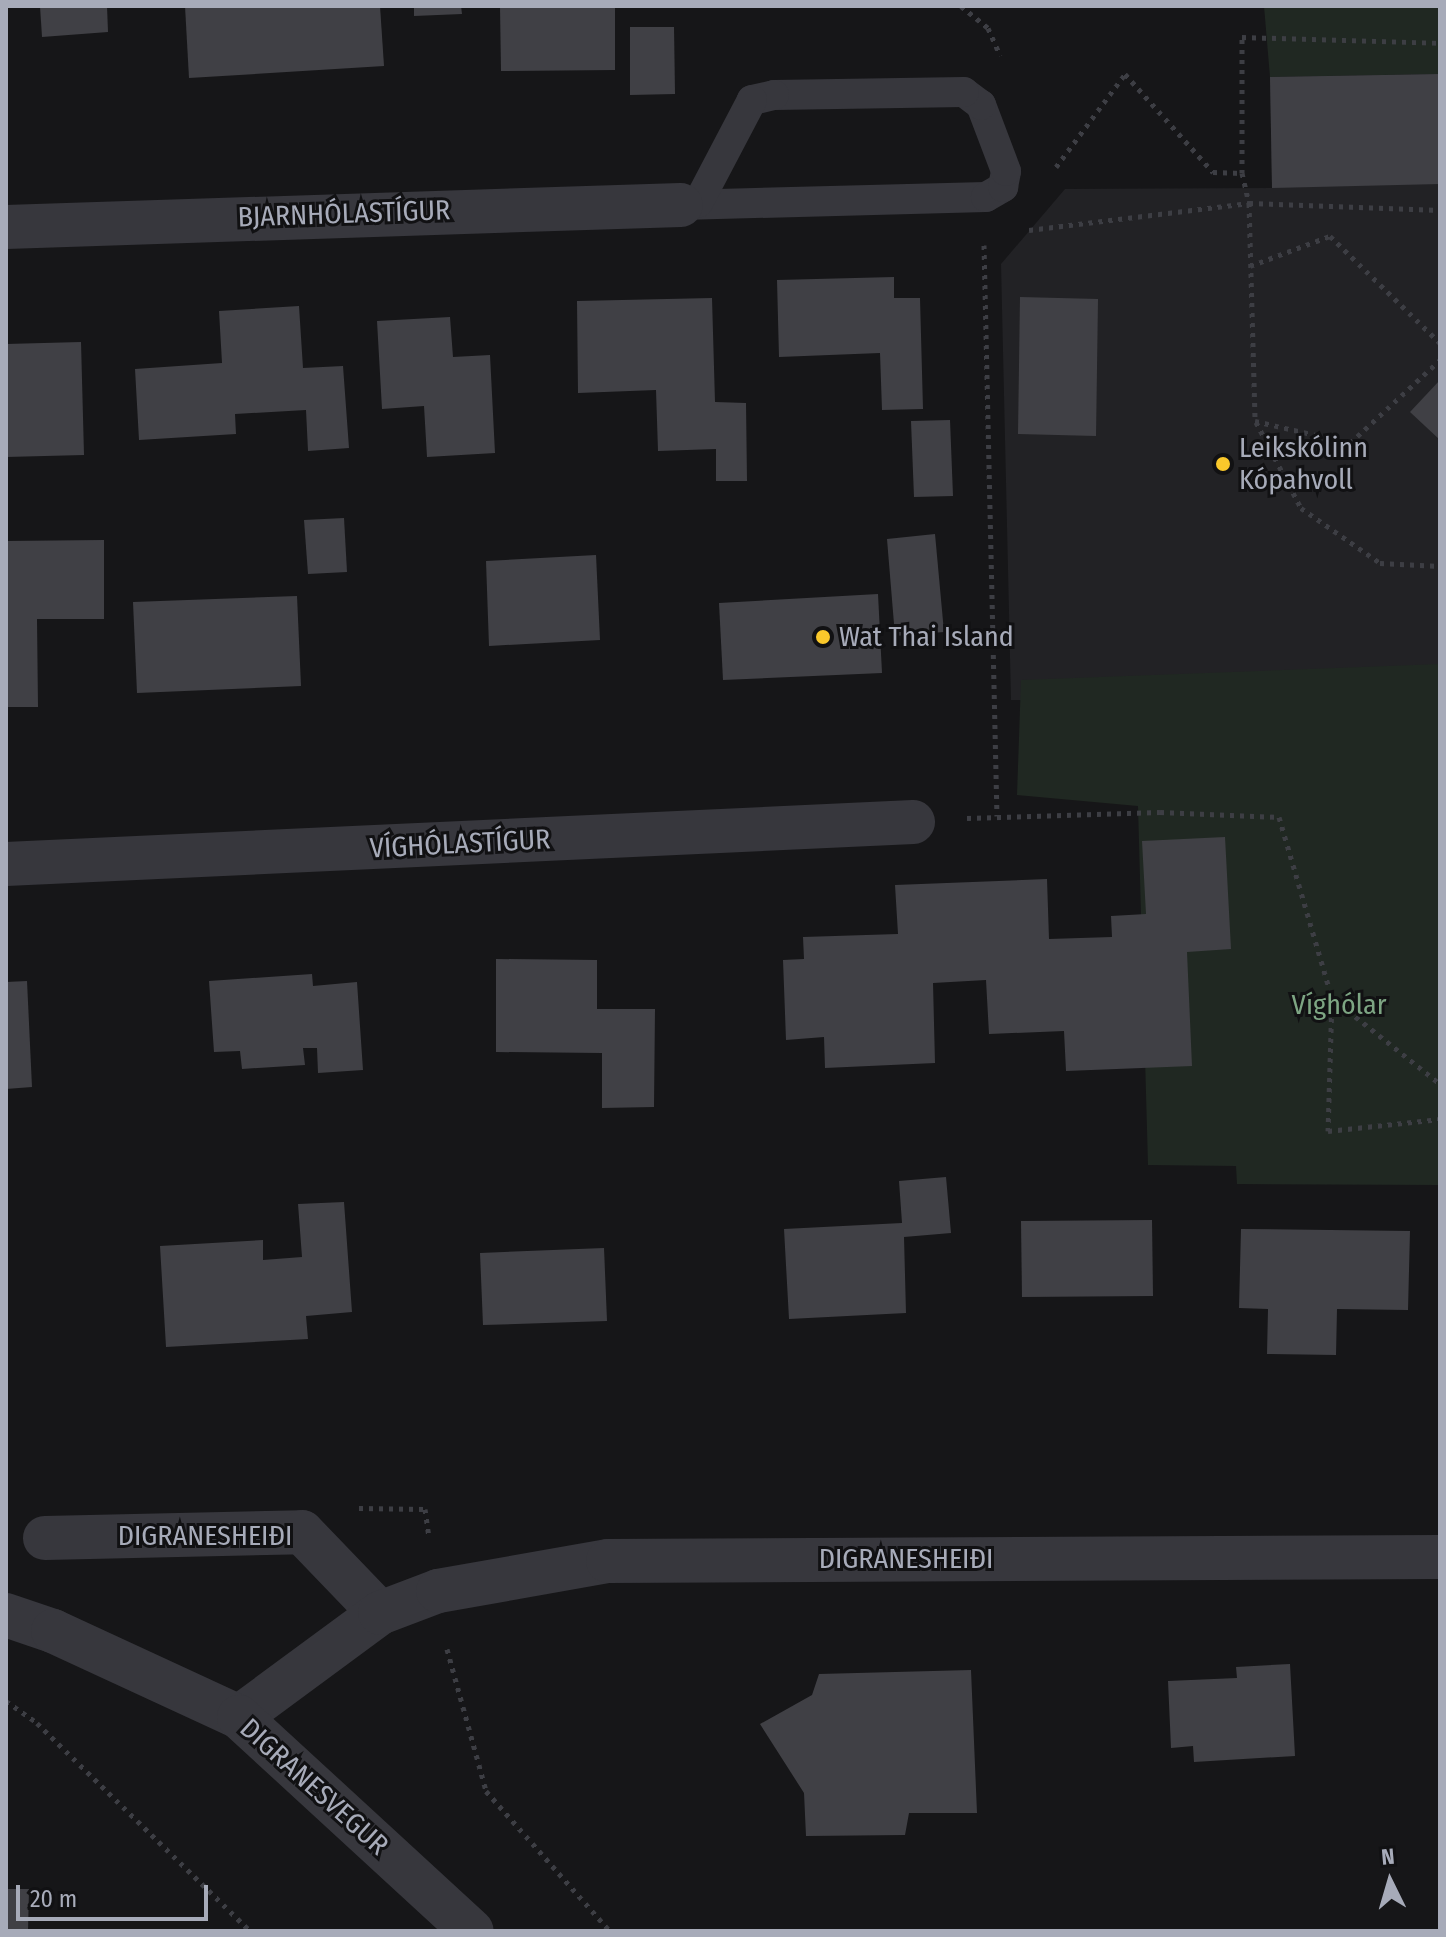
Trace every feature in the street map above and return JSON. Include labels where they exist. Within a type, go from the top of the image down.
[{"type":"street","name":"BJARNHÓLASTÍGUR","points":[[6,227],[690,204]]},
{"type":"street","name":"VÍGHÓLASTÍGUR","points":[[6,864],[913,822]]},
{"type":"street","name":"DIGRANESHEIÐI","points":[[45,1538],[302,1532],[380,1613]]},
{"type":"street","name":"DIGRANESHEIÐI","points":[[239,1717],[380,1613],[438,1591],[608,1561],[1440,1557]]},
{"type":"street","name":"DIGRANESVEGUR","points":[[6,1615],[53,1631],[239,1717],[472,1931]]},
{"type":"lane","points":[[964,92],[981,105],[1006,171],[1003,187],[986,197],[690,204],[752,100],[774,95],[964,92]]},
{"type":"path","points":[[1440,43],[1242,37],[1242,173],[1249,203],[1255,421],[1301,508],[1380,563],[1440,566]]},
{"type":"path","points":[[1052,173],[1125,74],[1213,172],[1242,173]]},
{"type":"path","points":[[986,197],[997,816]]},
{"type":"path","points":[[1026,231],[1249,203],[1440,210]]},
{"type":"path","points":[[1250,266],[1330,236],[1440,343]]},
{"type":"path","points":[[1255,421],[1350,443],[1440,360]]},
{"type":"path","points":[[913,822],[997,816],[1160,812],[1279,817],[1332,998],[1328,1131],[1440,1119]]},
{"type":"path","points":[[1332,998],[1440,1084]]},
{"type":"path","points":[[6,1701],[37,1723],[250,1931]]},
{"type":"shaded area","name":"Leikskólinn Kópahvoll","points":[[1440,74],[1440,665],[1150,700],[1011,700],[1001,264],[1065,189],[1272,188],[1270,77]]},
{"type":"green space","points":[[1264,6],[1440,6],[1440,74],[1270,77]]},
{"type":"green space","name":"Víghólar","points":[[1440,664],[1440,1185],[1237,1184],[1236,1166],[1148,1165],[1138,806],[1017,795],[1021,680]]},
{"type":"building","points":[[40,6],[107,6],[108,32],[42,37]]},
{"type":"building","points":[[185,6],[380,6],[384,66],[189,78]]},
{"type":"building","points":[[414,6],[461,6],[462,14],[414,16]]},
{"type":"building","points":[[615,6],[615,70],[501,71],[500,7]]},
{"type":"building","points":[[630,27],[674,27],[675,94],[630,95]]},
{"type":"building","points":[[1440,74],[1440,184],[1272,188],[1270,77]]},
{"type":"building","points":[[894,277],[894,298],[920,298],[923,409],[882,410],[880,353],[779,357],[777,280]]},
{"type":"building","points":[[1020,297],[1098,299],[1096,436],[1018,434]]},
{"type":"building","points":[[712,298],[715,402],[746,403],[747,481],[716,481],[716,449],[658,451],[656,390],[578,393],[577,301]]},
{"type":"building","points":[[299,306],[303,368],[343,366],[349,448],[308,451],[306,410],[235,414],[236,434],[139,440],[135,369],[222,363],[219,311]]},
{"type":"building","points":[[450,317],[453,357],[490,355],[495,453],[427,457],[424,406],[382,409],[377,321]]},
{"type":"building","points":[[81,342],[84,455],[6,457],[6,344]]},
{"type":"building","points":[[1440,380],[1440,440],[1410,412]]},
{"type":"building","points":[[950,420],[953,496],[914,497],[911,421]]},
{"type":"building","points":[[344,518],[347,572],[308,574],[304,520]]},
{"type":"building","points":[[935,534],[944,632],[895,636],[887,539]]},
{"type":"building","points":[[104,540],[104,619],[37,619],[38,707],[6,707],[6,541]]},
{"type":"building","points":[[596,555],[600,640],[489,646],[486,561]]},
{"type":"building","points":[[878,594],[882,673],[723,680],[719,603]]},
{"type":"building","points":[[297,596],[301,686],[137,693],[133,602]]},
{"type":"building","points":[[1225,837],[1231,949],[1187,952],[1192,1066],[1066,1071],[1064,1031],[989,1034],[986,980],[933,983],[935,1063],[825,1068],[824,1037],[786,1040],[783,960],[804,959],[803,937],[898,934],[895,885],[1047,879],[1049,939],[1112,937],[1111,916],[1146,914],[1142,841]]},
{"type":"building","points":[[496,959],[597,960],[597,1009],[655,1009],[654,1107],[602,1108],[602,1053],[496,1052]]},
{"type":"building","points":[[312,974],[313,986],[357,982],[363,1070],[318,1073],[317,1048],[303,1048],[305,1065],[242,1069],[240,1051],[214,1052],[209,981]]},
{"type":"building","points":[[27,981],[32,1087],[6,1089],[6,982]]},
{"type":"building","points":[[946,1177],[951,1233],[904,1237],[906,1313],[789,1319],[784,1229],[902,1223],[899,1181]]},
{"type":"building","points":[[344,1202],[352,1312],[306,1316],[308,1339],[166,1347],[160,1246],[263,1240],[263,1260],[302,1257],[298,1204]]},
{"type":"building","points":[[1152,1220],[1153,1296],[1022,1297],[1021,1221]]},
{"type":"building","points":[[1241,1229],[1410,1231],[1408,1310],[1337,1309],[1336,1355],[1267,1354],[1268,1309],[1239,1308]]},
{"type":"building","points":[[604,1248],[607,1321],[483,1325],[480,1253]]},
{"type":"building","points":[[1290,1664],[1295,1756],[1194,1762],[1193,1746],[1171,1748],[1168,1681],[1237,1678],[1236,1667]]},
{"type":"building","points":[[971,1670],[977,1813],[909,1813],[905,1835],[806,1836],[804,1793],[760,1724],[812,1695],[819,1674]]},
{"type":"building","points":[[6,1889],[29,1889],[28,1931],[6,1931]]},
{"type":"place","name":"Leikskólinn Kópahvoll","points":[[1223,464]]},
{"type":"place","name":"Wat Thai Island","points":[[823,637]]}]
